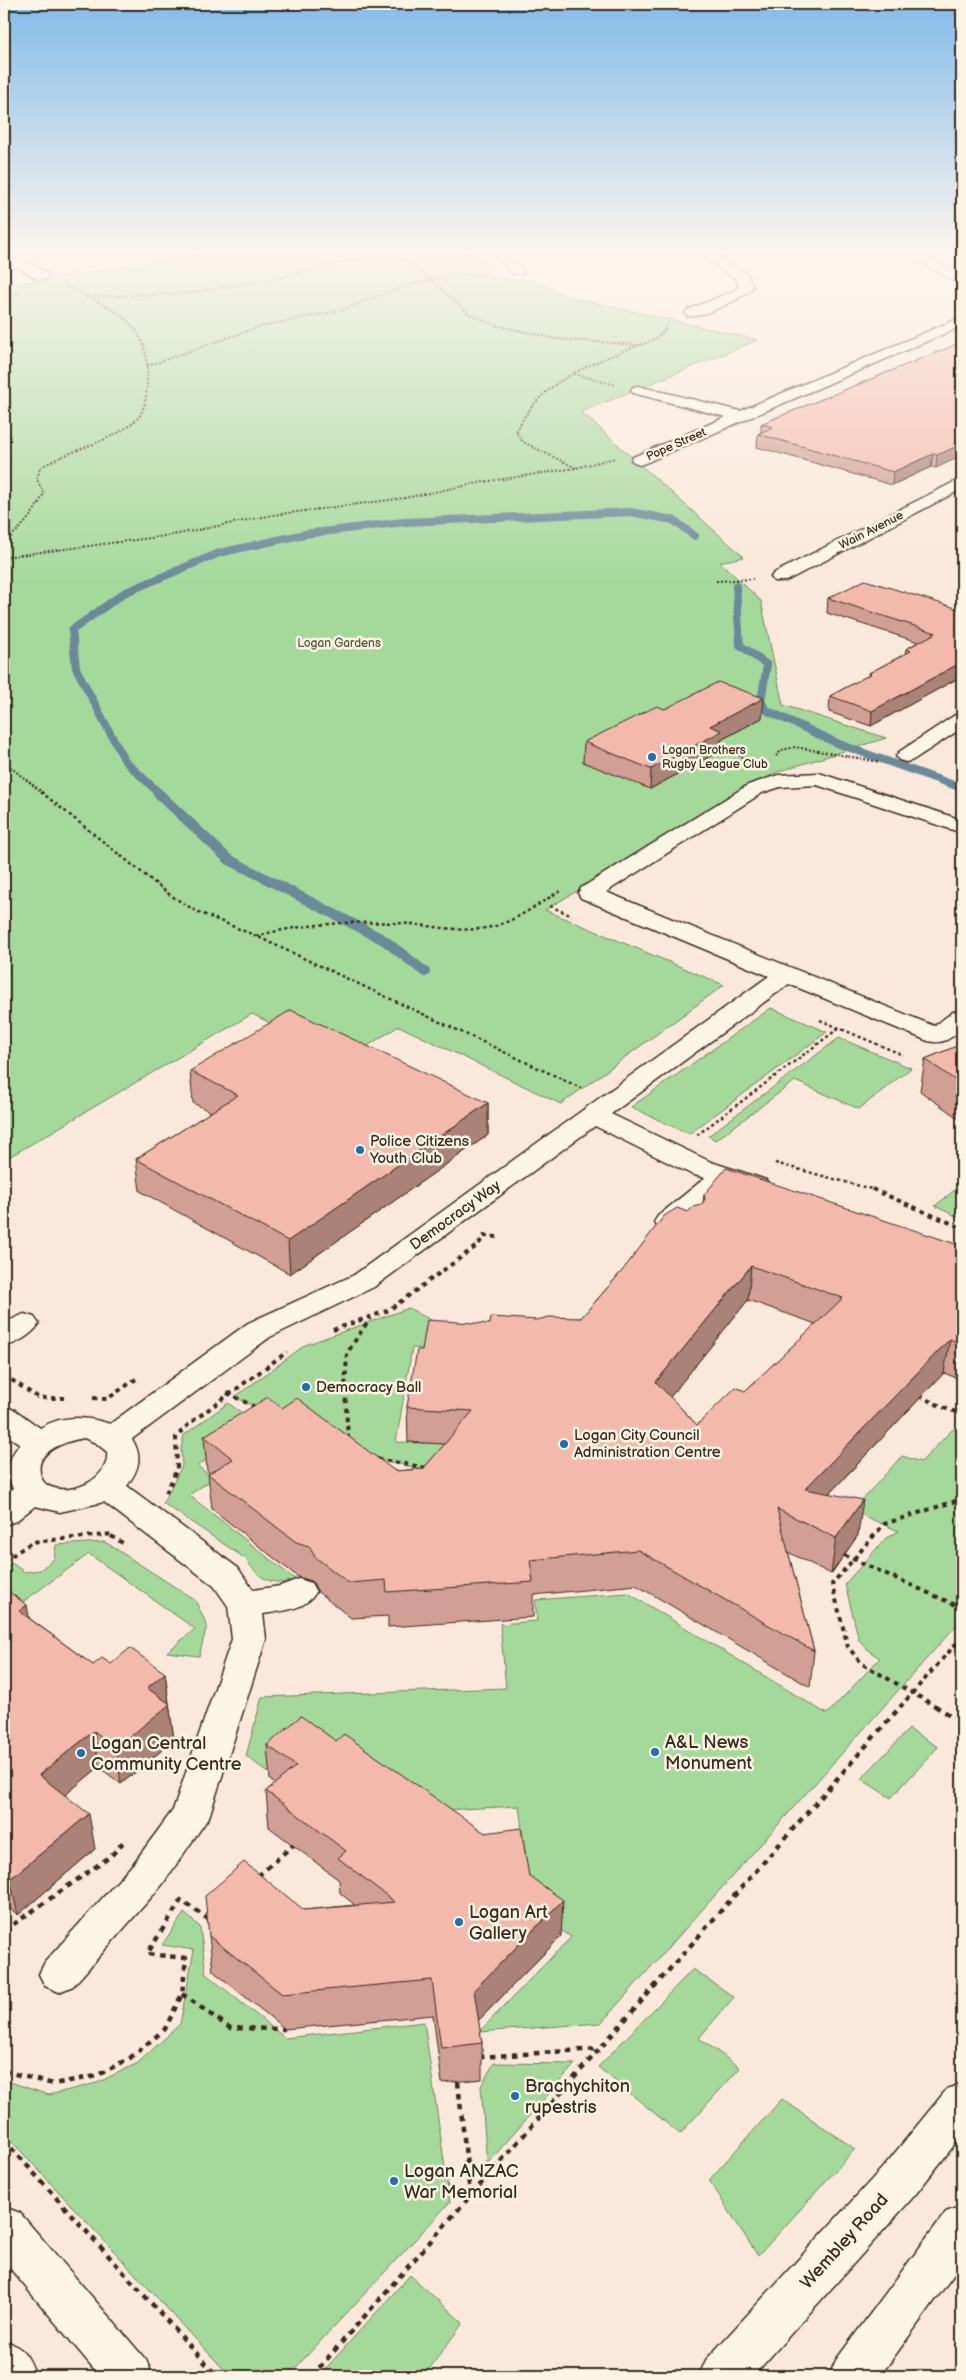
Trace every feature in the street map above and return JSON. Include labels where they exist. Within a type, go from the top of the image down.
[{"type":"street","name":"Pope Street","points":[[644,458],[864,363]]},
{"type":"street","points":[[638,390],[741,416]]},
{"type":"street","name":"Wain Avenue","points":[[780,577],[962,483]]},
{"type":"street","points":[[906,756],[962,719]]},
{"type":"street","points":[[962,827],[819,779],[778,781],[755,789],[589,893],[937,1036],[962,1017]]},
{"type":"street","name":"Democracy Way","points":[[112,1437],[259,1330],[364,1281],[787,974]]},
{"type":"street","points":[[602,1109],[700,1168],[784,1195]]},
{"type":"street","points":[[687,1231],[668,1222],[725,1176]]},
{"type":"street","points":[[4,1418],[36,1440]]},
{"type":"street","points":[[84,1427],[100,1431],[112,1437],[120,1446],[124,1456],[122,1467],[116,1478],[106,1487],[92,1495],[76,1499],[45,1498],[31,1492],[22,1484],[18,1473],[19,1461],[25,1450],[36,1440],[51,1432],[84,1427]]},
{"type":"street","points":[[59,1974],[148,1874],[190,1817],[249,1639],[245,1604],[226,1577],[106,1487]]},
{"type":"street","points":[[4,1513],[31,1492]]},
{"type":"street","points":[[245,1604],[285,1598],[298,1592]]},
{"type":"street","name":"Wembley Road","points":[[722,2376],[900,2180],[962,2103]]},
{"type":"street","points":[[852,2376],[962,2227]]},
{"type":"street","points":[[4,2228],[130,2376]]},
{"type":"street","points":[[4,2363],[13,2376]]},
{"type":"path","points":[[4,542],[21,529],[37,508],[44,493],[37,480],[40,468],[54,458],[97,443],[120,431],[140,416],[145,396],[147,366],[155,363]]},
{"type":"path","points":[[576,468],[523,442],[516,432],[519,423],[553,384],[598,363]]},
{"type":"path","points":[[573,374],[638,390]]},
{"type":"path","points":[[4,556],[48,553],[173,535],[274,515],[405,498],[458,487],[576,468],[634,452],[644,458]]},
{"type":"path","points":[[716,581],[739,580]]},
{"type":"path","points":[[713,745],[725,748],[755,764]]},
{"type":"path","points":[[4,762],[170,895],[196,911],[256,936],[602,1109]]},
{"type":"path","points":[[256,936],[286,928],[336,924],[397,923]]},
{"type":"path","points":[[690,1139],[839,1028]]},
{"type":"path","points":[[772,1162],[872,1189],[962,1228]]},
{"type":"path","points":[[348,1445],[345,1389],[347,1352],[370,1317]]},
{"type":"path","points":[[200,1373],[229,1394],[261,1410]]},
{"type":"path","points":[[4,1375],[39,1398]]},
{"type":"path","points":[[107,1398],[138,1378]]},
{"type":"path","points":[[914,1393],[949,1410],[962,1414]]},
{"type":"path","points":[[4,1561],[32,1542],[112,1536],[164,1496],[177,1469],[176,1437],[190,1423],[229,1394]]},
{"type":"path","points":[[374,1458],[418,1468],[436,1468]]},
{"type":"path","points":[[962,1499],[884,1524],[832,1584],[848,1647],[861,1663],[962,1722]]},
{"type":"path","points":[[112,1536],[128,1547]]},
{"type":"path","points":[[844,1555],[962,1608]]},
{"type":"path","points":[[312,2376],[470,2194],[962,1637]]},
{"type":"path","points":[[4,1931],[111,1856],[128,1836]]},
{"type":"path","points":[[251,1882],[293,1846]]},
{"type":"path","points":[[4,2071],[53,2084],[96,2076],[130,2058],[165,2029],[182,1994],[186,1958],[147,1954],[181,1900],[208,1919],[215,1913]]},
{"type":"path","points":[[182,1994],[230,2028],[286,2029]]},
{"type":"path","points":[[479,2057],[598,2049]]},
{"type":"path","points":[[458,2082],[470,2194]]},
{"type":"path","points":[[4,2140],[217,2376]]},
{"type":"green space","name":"Logan Gardens","points":[[4,363],[701,363],[581,412],[744,557],[720,562],[761,601],[783,705],[886,738],[777,772],[545,910],[724,985],[561,1104],[399,1026],[345,1060],[252,1014],[4,1160]]},
{"type":"green space","points":[[771,1008],[827,1032],[689,1134],[631,1107]]},
{"type":"green space","points":[[839,1038],[911,1068],[859,1109],[795,1081],[716,1140],[708,1136]]},
{"type":"green space","points":[[962,1184],[962,1219],[935,1206]]},
{"type":"green space","points":[[409,1308],[488,1352],[412,1348],[396,1442],[474,1445],[452,1468],[418,1468],[348,1453],[235,1397],[305,1345]]},
{"type":"green space","points":[[228,1403],[255,1422],[198,1466],[213,1479],[189,1495],[296,1580],[273,1582],[267,1580],[256,1572],[246,1559],[163,1503],[182,1466],[181,1449],[184,1435]]},
{"type":"green space","points":[[953,1429],[962,1433],[962,1619],[601,2023],[479,2032],[571,1937],[533,1911],[519,1806],[422,1811],[270,1774],[246,1756],[262,1697],[506,1688],[500,1624],[537,1621],[535,1600],[628,1593],[827,1714],[880,1658],[870,1652],[859,1640],[845,1584],[886,1538],[899,1531],[852,1511],[902,1456],[921,1462]]},
{"type":"green space","points":[[105,1542],[195,1600],[207,1625],[199,1656],[167,1652],[195,1629],[89,1554],[6,1614],[4,1612],[4,1569],[12,1563],[24,1572],[40,1570],[54,1559],[56,1545]]},
{"type":"green space","points":[[909,1729],[938,1747],[891,1798],[861,1779]]},
{"type":"green space","points":[[184,1913],[200,1927],[206,1974],[285,2038],[424,2022],[450,2202],[288,2376],[230,2376],[4,2133],[4,2080],[49,2095],[97,2083],[138,2063],[180,2024],[194,1950],[162,1945]]},
{"type":"green space","points":[[693,1969],[734,1997],[699,2038],[740,2068],[680,2134],[598,2067]]},
{"type":"green space","points":[[494,2063],[575,2064],[487,2164],[481,2086]]},
{"type":"green space","points":[[782,2099],[855,2149],[758,2256],[709,2180]]},
{"type":"green space","points":[[410,2275],[463,2323],[424,2376],[319,2376]]},
{"type":"building","points":[[910,363],[962,363],[962,444],[937,455],[933,454],[893,472],[758,434],[773,427],[761,424]]},
{"type":"building","points":[[865,580],[962,610],[962,662],[872,711],[830,696],[911,651],[906,649],[936,633],[828,598]]},
{"type":"building","points":[[718,682],[764,698],[710,726],[722,731],[651,769],[584,742],[657,706],[665,709]]},
{"type":"building","name":"Police Citizens Youth Club","points":[[291,1010],[488,1103],[288,1241],[136,1159],[238,1095],[190,1071]]},
{"type":"building","points":[[962,1044],[962,1085],[925,1059]]},
{"type":"building","name":"Logan City Council Administration Centre","points":[[726,1168],[962,1246],[962,1344],[950,1339],[805,1489],[863,1500],[836,1538],[777,1509],[814,1651],[638,1550],[530,1560],[533,1582],[387,1592],[386,1580],[349,1583],[315,1557],[309,1546],[296,1542],[208,1474],[233,1459],[204,1436],[268,1397],[282,1408],[297,1398],[395,1471],[423,1469],[473,1411],[407,1407],[417,1350],[422,1350],[427,1320],[490,1324],[491,1317],[537,1320],[549,1317],[581,1318],[622,1271],[664,1216],[677,1208],[688,1212],[693,1207],[701,1205],[705,1199],[704,1195]],"holes":[[[751,1266],[843,1298],[745,1391],[736,1387],[697,1425],[656,1382]]]},
{"type":"building","name":"Logan Central Community Centre","points":[[4,1588],[27,1605],[19,1611],[93,1665],[102,1658],[111,1664],[130,1648],[165,1673],[147,1688],[170,1704],[116,1748],[94,1731],[39,1775],[89,1814],[10,1879],[4,1874]]},
{"type":"building","name":"Logan Art Gallery","points":[[301,1716],[336,1741],[344,1734],[485,1833],[521,1828],[529,1876],[563,1900],[474,1990],[482,2043],[441,2048],[432,1980],[282,1994],[209,1936],[205,1896],[244,1862],[304,1910],[395,1902],[338,1858],[346,1851],[266,1791],[296,1766],[267,1745]]},
{"type":"waterway","points":[[159,793],[125,761],[76,668],[72,630],[124,593],[219,553],[305,534],[404,522],[630,512],[673,520],[695,536]]},
{"type":"waterway","points":[[736,586],[740,645],[767,665],[761,701],[766,710],[839,744],[962,788]]},
{"type":"waterway","points":[[157,792],[228,859],[384,940],[425,972]]},
{"type":"place","name":"Logan Brothers Rugby League Club","points":[[652,757]]},
{"type":"place","name":"Police Citizens Youth Club","points":[[360,1150]]},
{"type":"place","name":"Democracy Ball","points":[[306,1387]]},
{"type":"place","name":"Logan City Council Administration Centre","points":[[564,1444]]},
{"type":"place","name":"A&L News Monument","points":[[655,1752]]},
{"type":"place","name":"Logan Central Community Centre","points":[[81,1753]]},
{"type":"place","name":"Logan Art Gallery","points":[[459,1922]]},
{"type":"place","name":"Brachychiton rupestris","points":[[515,2096]]},
{"type":"place","name":"Logan ANZAC War Memorial","points":[[394,2181]]}]
